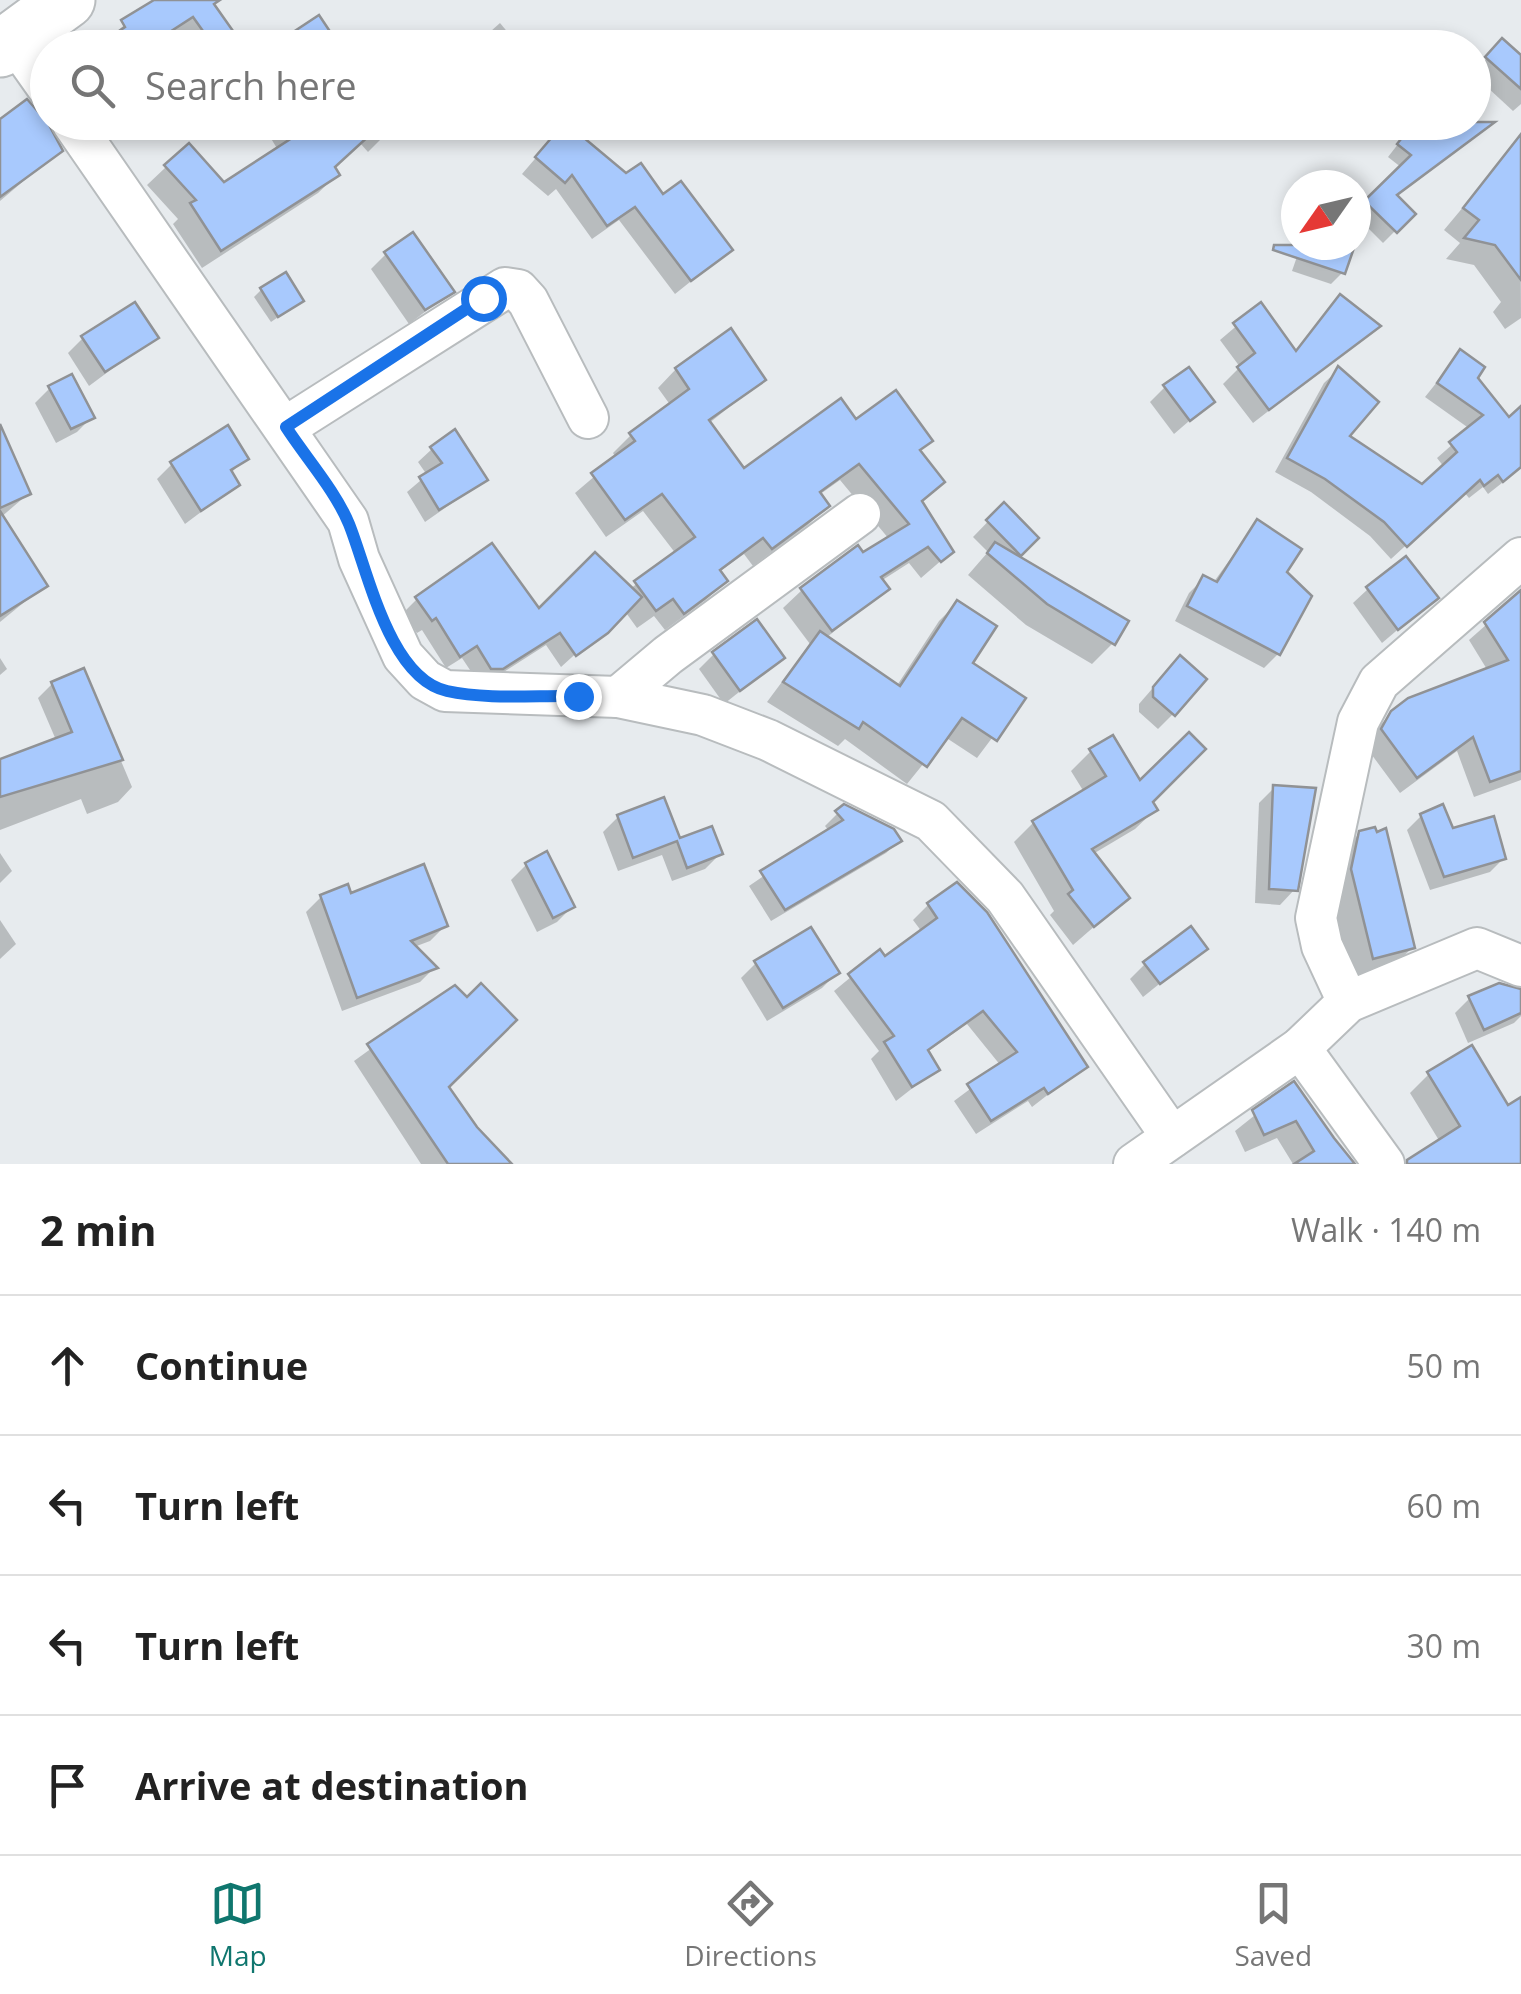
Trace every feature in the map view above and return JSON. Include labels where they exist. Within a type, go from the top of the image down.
[{"type":"street","points":[[30,69],[7,44],[67,0]]},
{"type":"street","points":[[85,140],[348,522],[386,626],[403,656],[425,680],[445,691],[618,697],[702,715],[768,740],[931,821],[1005,897],[1172,1137]]},
{"type":"street","points":[[286,427],[505,288],[518,290],[528,301],[588,418]]},
{"type":"street","points":[[618,697],[860,514]]},
{"type":"street","points":[[1348,1002],[1322,946],[1316,918],[1358,722],[1379,682],[1521,558]]},
{"type":"street","points":[[1134,1164],[1300,1048],[1348,1002],[1476,948],[1521,966]]},
{"type":"street","points":[[1300,1048],[1384,1164]]},
{"type":"building","points":[[154,0],[220,0],[214,4],[232,30],[202,30],[193,17],[173,30],[120,30],[125,27],[121,20]]},
{"type":"building","points":[[319,15],[329,30],[296,30]]},
{"type":"building","points":[[1502,38],[1521,55],[1521,89],[1491,62],[1491,50]]},
{"type":"building","points":[[27,99],[30,140],[57,140],[63,151],[0,197],[0,119]]},
{"type":"building","points":[[1521,134],[1521,280],[1495,245],[1464,238],[1479,220],[1463,208]]},
{"type":"building","points":[[289,140],[364,140],[335,167],[340,175],[221,251],[190,203],[196,200],[164,165],[189,143],[224,182]]},
{"type":"building","points":[[550,140],[587,140],[626,173],[641,163],[663,194],[681,181],[733,250],[691,281],[635,207],[607,226],[572,175],[565,183],[535,157]]},
{"type":"building","points":[[1400,140],[1471,140],[1397,195],[1416,214],[1397,233],[1371,208],[1371,194],[1411,155],[1397,144]]},
{"type":"building","points":[[413,232],[455,292],[425,310],[384,252]]},
{"type":"building","points":[[1303,260],[1350,260],[1345,274]]},
{"type":"building","points":[[286,272],[304,301],[278,317],[260,288]]},
{"type":"building","points":[[1340,294],[1381,326],[1269,410],[1237,367],[1255,353],[1233,323],[1261,302],[1296,351]]},
{"type":"building","points":[[135,302],[159,338],[105,372],[81,336]]},
{"type":"building","points":[[731,328],[766,380],[709,420],[744,468],[841,398],[856,419],[896,390],[933,441],[920,450],[945,482],[922,501],[954,552],[941,562],[928,547],[881,577],[890,589],[832,631],[800,588],[858,545],[863,552],[909,524],[859,464],[820,492],[830,506],[772,549],[763,538],[720,570],[728,581],[684,614],[673,599],[656,611],[634,581],[695,537],[662,494],[625,520],[591,473],[635,441],[629,433],[689,389],[675,368]]},
{"type":"building","points":[[1460,349],[1485,367],[1478,378],[1509,417],[1521,406],[1521,467],[1503,482],[1498,475],[1484,486],[1480,480],[1407,547],[1384,522],[1325,479],[1287,458],[1338,366],[1379,402],[1350,436],[1422,484],[1457,452],[1449,442],[1483,415],[1437,383]]},
{"type":"building","points":[[1189,367],[1215,402],[1190,421],[1163,385]]},
{"type":"building","points":[[72,374],[95,418],[71,429],[48,386]]},
{"type":"building","points":[[0,424],[31,494],[0,508]]},
{"type":"building","points":[[228,425],[249,459],[231,470],[240,485],[201,511],[170,462]]},
{"type":"building","points":[[455,429],[488,480],[439,510],[419,477],[442,463],[430,447]]},
{"type":"building","points":[[1004,502],[1039,538],[1021,556],[986,520]]},
{"type":"building","points":[[0,511],[48,586],[0,616]]},
{"type":"building","points":[[1257,519],[1302,549],[1287,572],[1312,596],[1280,655],[1187,606],[1203,575],[1217,582]]},
{"type":"building","points":[[995,542],[1129,621],[1115,645],[1047,604],[987,553]]},
{"type":"building","points":[[492,543],[539,608],[595,552],[642,597],[608,633],[576,656],[560,633],[503,669],[491,669],[477,646],[460,657],[436,618],[432,621],[415,597]]},
{"type":"building","points":[[1406,556],[1439,598],[1398,630],[1366,587]]},
{"type":"building","points":[[1521,590],[1521,771],[1490,782],[1473,737],[1417,778],[1381,729],[1391,711],[1408,698],[1508,660],[1484,622]]},
{"type":"building","points":[[957,600],[997,626],[973,663],[1026,698],[997,741],[962,718],[927,767],[863,722],[859,729],[783,682],[820,631],[900,686]]},
{"type":"building","points":[[757,619],[785,658],[740,691],[712,652]]},
{"type":"building","points":[[1180,655],[1207,679],[1175,716],[1153,697],[1153,687]]},
{"type":"building","points":[[84,668],[123,760],[0,797],[0,759],[72,732],[51,682]]},
{"type":"building","points":[[1189,732],[1206,749],[1153,802],[1158,810],[1092,849],[1130,898],[1094,927],[1068,894],[1073,890],[1032,821],[1106,776],[1089,749],[1113,735],[1140,780]]},
{"type":"building","points":[[1273,785],[1316,788],[1298,891],[1269,889]]},
{"type":"building","points":[[664,797],[680,838],[712,826],[723,854],[687,868],[677,841],[633,858],[617,815]]},
{"type":"building","points":[[844,804],[894,829],[902,841],[785,910],[760,871],[843,820],[835,811]]},
{"type":"building","points":[[1443,804],[1453,828],[1494,816],[1506,859],[1444,877],[1420,814]]},
{"type":"building","points":[[1375,827],[1377,832],[1386,828],[1415,948],[1373,959],[1351,869],[1359,831]]},
{"type":"building","points":[[547,851],[575,907],[553,918],[525,863]]},
{"type":"building","points":[[424,864],[448,926],[411,941],[438,968],[357,998],[320,895],[348,884],[351,893]]},
{"type":"building","points":[[957,882],[987,912],[1088,1067],[1048,1094],[1044,1088],[991,1121],[967,1084],[1017,1052],[983,1011],[928,1050],[940,1070],[912,1087],[884,1042],[894,1036],[848,974],[880,949],[885,956],[937,918],[927,903]]},
{"type":"building","points":[[1191,926],[1208,949],[1160,984],[1143,962]]},
{"type":"building","points":[[811,927],[840,973],[783,1008],[754,961]]},
{"type":"building","points":[[481,983],[517,1020],[449,1087],[477,1127],[512,1164],[448,1164],[367,1044],[455,985],[467,997]]},
{"type":"building","points":[[1499,983],[1521,989],[1521,1013],[1484,1030],[1468,996]]},
{"type":"building","points":[[1472,1045],[1508,1105],[1521,1097],[1521,1164],[1407,1164],[1407,1160],[1460,1126],[1427,1072]]},
{"type":"building","points":[[1294,1081],[1355,1164],[1294,1164],[1314,1151],[1296,1121],[1264,1135],[1252,1110]]},
{"type":"route","points":[[483,298],[286,427],[348,522],[386,626],[403,656],[425,680],[445,691],[578,696]]}]
